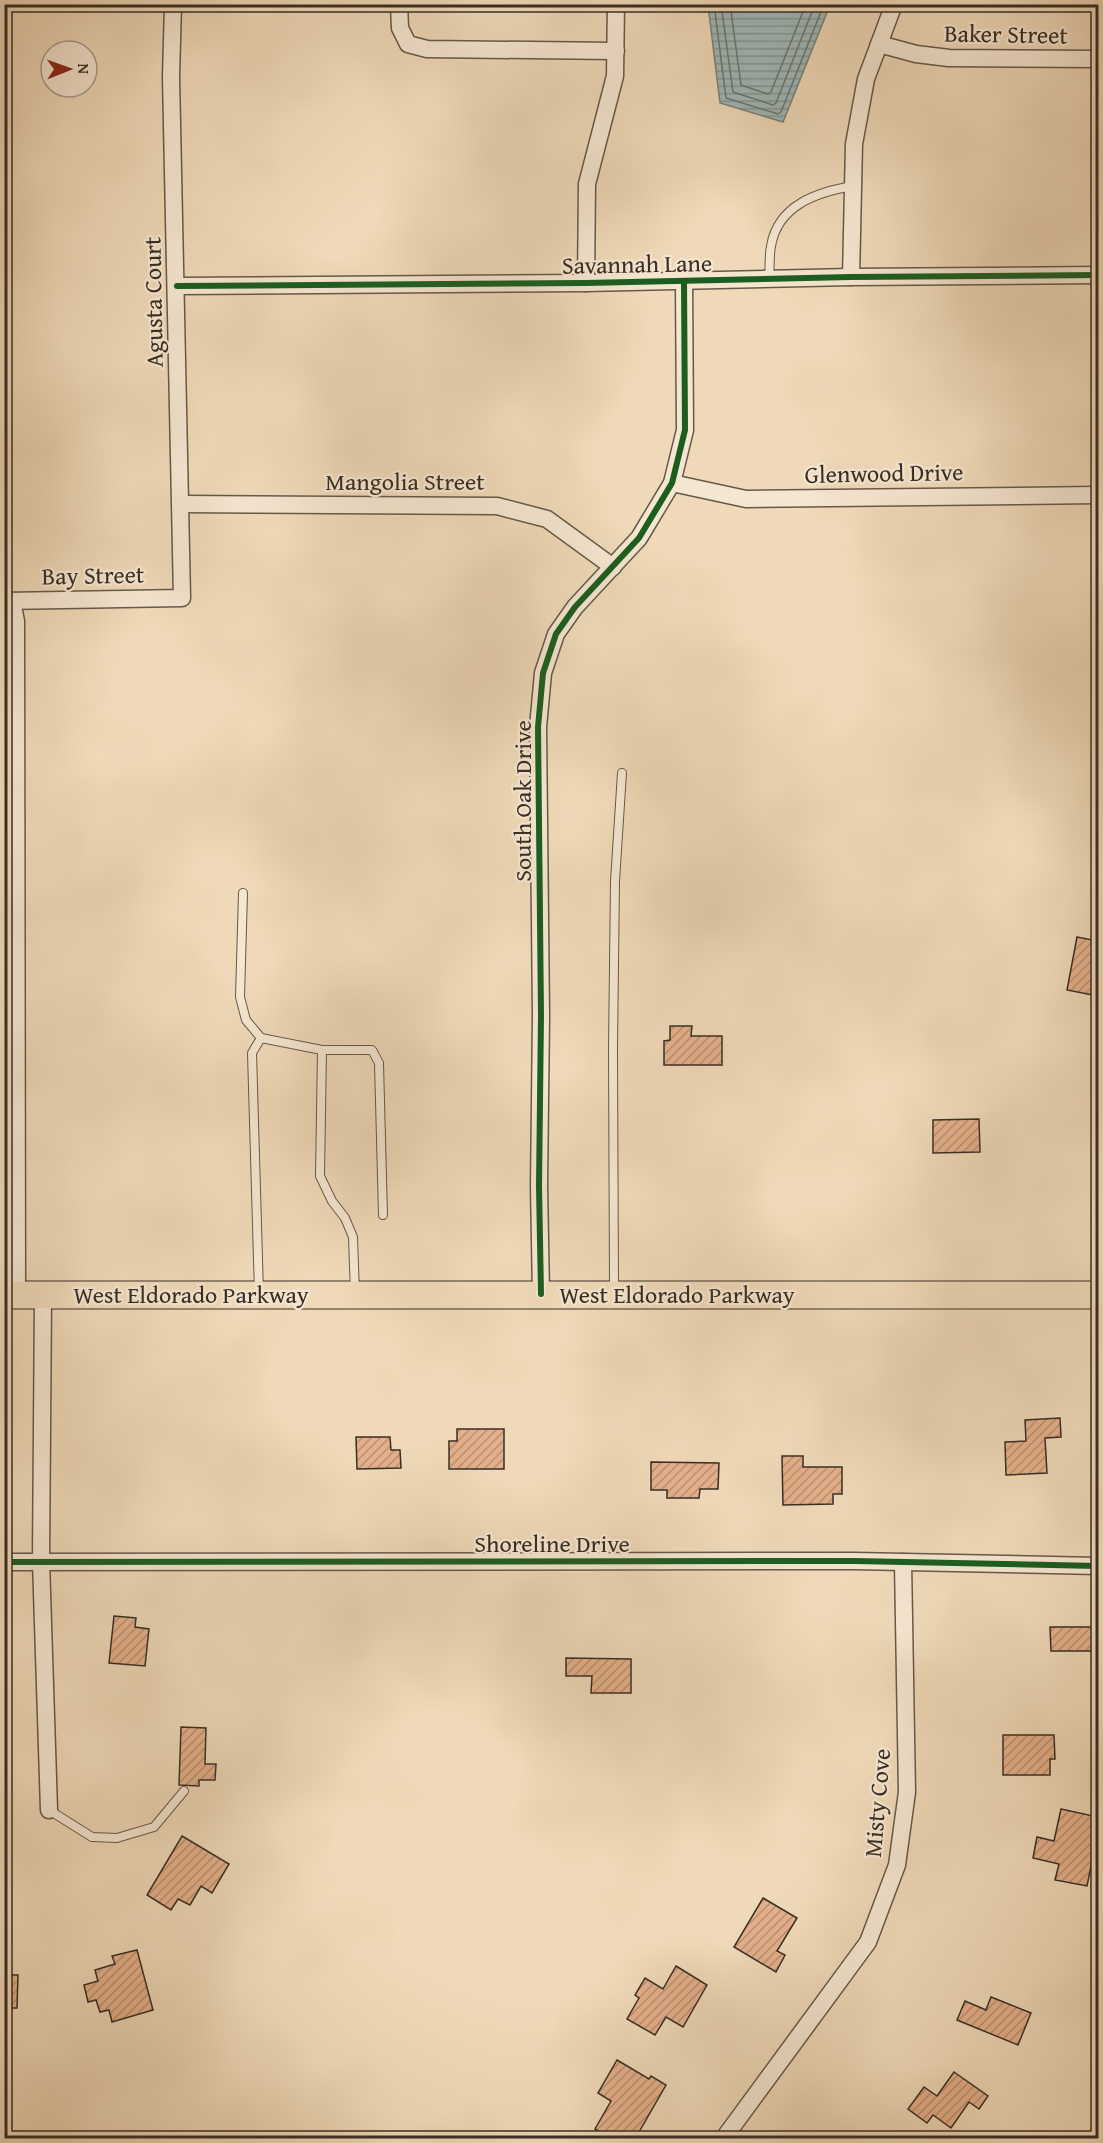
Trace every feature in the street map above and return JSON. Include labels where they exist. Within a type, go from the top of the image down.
[{"type":"main road","name":"West Eldorado Parkway","points":[[11,1295],[355,1293],[1098,1295]]},
{"type":"street","name":"Agusta Court","points":[[173,4],[171,77],[182,598]]},
{"type":"street","points":[[399,4],[400,28],[408,44],[427,49],[616,51]]},
{"type":"street","points":[[586,283],[587,184],[615,76],[616,4]]},
{"type":"street","points":[[851,277],[854,144],[866,80],[894,4]]},
{"type":"street","name":"Baker Street","points":[[879,44],[916,54],[949,58],[1098,59]]},
{"type":"street","name":"Savannah Lane","points":[[177,286],[586,283],[851,277],[1098,275]]},
{"type":"street","name":"South Oak Drive","points":[[541,1294],[538,727],[543,673],[556,633],[574,607],[639,538],[672,483],[685,430],[684,281]]},
{"type":"street","name":"Glenwood Drive","points":[[672,483],[746,499],[1098,495]]},
{"type":"street","name":"Mangolia Street","points":[[181,504],[497,506],[547,519],[613,567]]},
{"type":"street","name":"Bay Street","points":[[8,601],[182,598]]},
{"type":"street","points":[[8,601],[16,621],[11,1295]]},
{"type":"street","points":[[43,1295],[41,1561],[49,1810]]},
{"type":"street","name":"Shoreline Drive","points":[[4,1562],[903,1562],[1098,1566]]},
{"type":"street","name":"Misty Cove","points":[[723,2139],[868,1942],[897,1865],[907,1792],[903,1562]]},
{"type":"lane","points":[[769,279],[771,245],[778,224],[800,201],[828,190],[853,186]]},
{"type":"lane","points":[[614,1294],[615,881],[622,773]]},
{"type":"lane","points":[[243,893],[240,998],[246,1020],[261,1038],[322,1050],[372,1050],[379,1063],[383,1215]]},
{"type":"lane","points":[[259,1294],[252,1053],[261,1038]]},
{"type":"lane","points":[[322,1050],[320,1176],[332,1202],[345,1218],[353,1237],[355,1293]]},
{"type":"lane","points":[[49,1810],[92,1838],[117,1838],[154,1827],[184,1791]]},
{"type":"water","points":[[708,5],[830,5],[783,122],[720,103]]},
{"type":"building","points":[[1077,937],[1098,941],[1098,996],[1067,990]]},
{"type":"building","points":[[670,1026],[692,1026],[691,1036],[722,1036],[722,1065],[664,1065],[664,1041],[670,1040]]},
{"type":"building","points":[[979,1119],[980,1152],[933,1153],[933,1120]]},
{"type":"building","points":[[1060,1418],[1061,1437],[1045,1438],[1047,1473],[1006,1475],[1005,1442],[1026,1441],[1025,1420]]},
{"type":"building","points":[[457,1429],[504,1429],[504,1469],[449,1469],[449,1441],[457,1441]]},
{"type":"building","points":[[356,1437],[390,1437],[391,1450],[400,1450],[401,1468],[357,1469]]},
{"type":"building","points":[[782,1456],[803,1456],[803,1467],[842,1467],[842,1494],[833,1494],[833,1504],[783,1505]]},
{"type":"building","points":[[651,1462],[719,1463],[718,1489],[700,1489],[699,1498],[667,1498],[667,1490],[651,1490]]},
{"type":"building","points":[[114,1616],[136,1618],[135,1627],[149,1629],[145,1666],[109,1663]]},
{"type":"building","points":[[1050,1627],[1098,1627],[1098,1651],[1051,1651]]},
{"type":"building","points":[[566,1658],[631,1659],[631,1693],[591,1693],[592,1676],[566,1676]]},
{"type":"building","points":[[181,1727],[206,1728],[205,1764],[216,1764],[215,1780],[199,1780],[199,1786],[179,1785]]},
{"type":"building","points":[[1003,1735],[1054,1735],[1055,1759],[1050,1759],[1050,1775],[1003,1775]]},
{"type":"building","points":[[1061,1809],[1098,1817],[1098,1832],[1087,1886],[1055,1880],[1059,1864],[1033,1858],[1037,1837],[1054,1841]]},
{"type":"building","points":[[182,1836],[229,1864],[212,1893],[201,1886],[190,1905],[178,1899],[171,1910],[147,1895]]},
{"type":"building","points":[[763,1898],[797,1918],[777,1951],[785,1955],[776,1972],[734,1947]]},
{"type":"building","points":[[137,1950],[153,2010],[112,2022],[109,2010],[100,2012],[96,2000],[88,2002],[84,1985],[98,1981],[95,1970],[115,1964],[112,1956]]},
{"type":"building","points":[[676,1966],[707,1985],[683,2027],[666,2017],[655,2035],[627,2019],[639,1998],[635,1995],[645,1978],[663,1989]]},
{"type":"building","points":[[4,1975],[18,1975],[17,2008],[4,2008]]},
{"type":"building","points":[[991,1997],[1031,2013],[1018,2045],[957,2020],[965,2001],[986,2010]]},
{"type":"building","points":[[617,2060],[649,2079],[651,2076],[666,2085],[635,2139],[628,2139],[620,2134],[617,2139],[611,2139],[595,2129],[611,2101],[598,2093]]},
{"type":"building","points":[[954,2072],[988,2096],[979,2109],[969,2102],[951,2128],[933,2115],[927,2123],[908,2109],[924,2087],[937,2096]]},
{"type":"cycle path","points":[[177,286],[586,283],[851,277],[1098,275]]},
{"type":"cycle path","points":[[541,1294],[538,727],[543,673],[556,634],[575,607],[639,538],[672,483],[685,430],[684,281]]},
{"type":"cycle path","points":[[4,1562],[854,1561],[1098,1566]]}]
